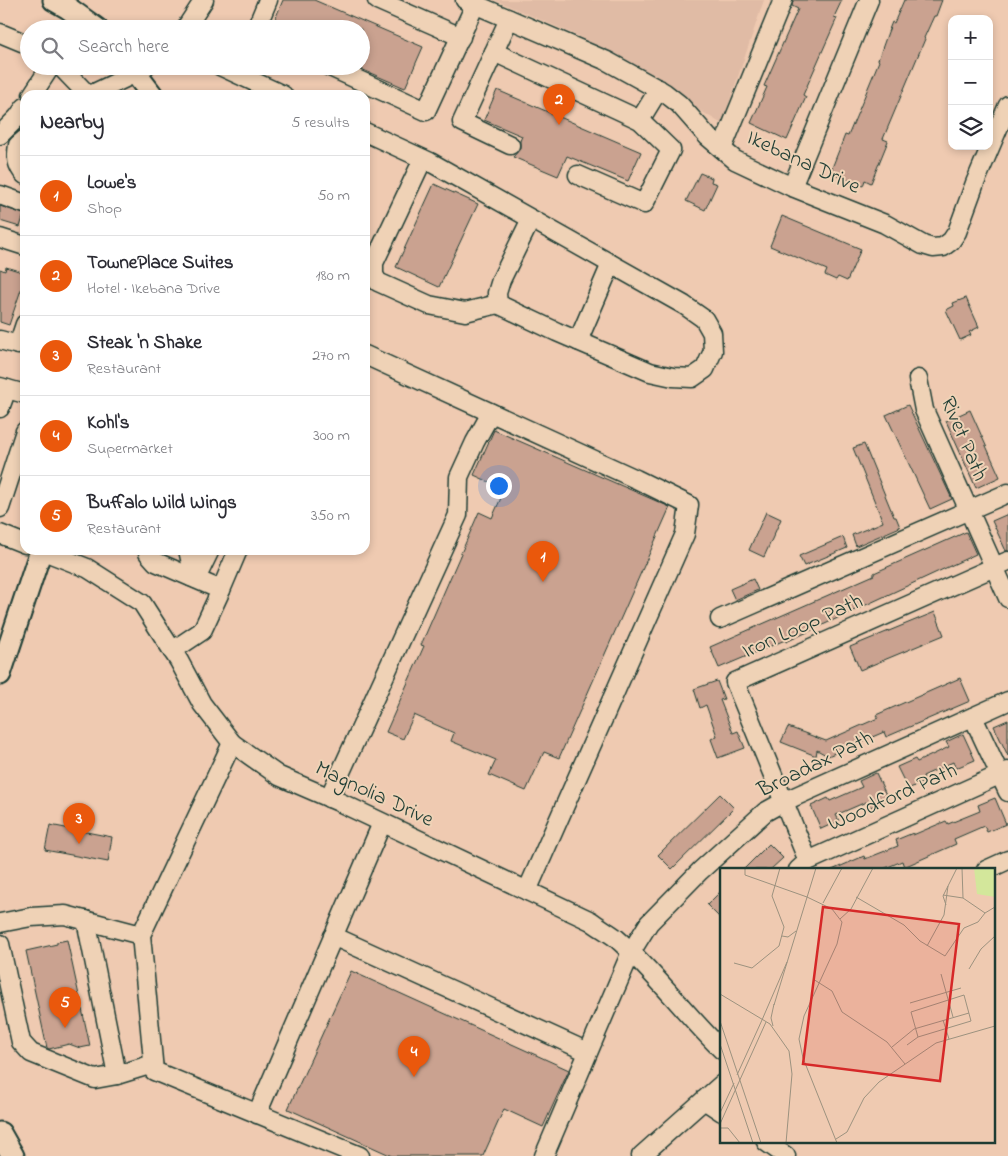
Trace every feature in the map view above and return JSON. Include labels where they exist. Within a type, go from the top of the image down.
[{"type":"main road","points":[[54,0],[85,20]]},
{"type":"main road","points":[[140,75],[149,90]]},
{"type":"main road","points":[[0,674],[39,555]]},
{"type":"main road","points":[[0,1133],[13,1156]]},
{"type":"street","points":[[191,20],[204,0]]},
{"type":"street","points":[[260,20],[268,0]]},
{"type":"street","points":[[377,0],[461,36]]},
{"type":"street","points":[[722,149],[782,0]]},
{"type":"street","points":[[792,187],[869,0]]},
{"type":"street","points":[[348,75],[426,111],[461,36],[470,2]]},
{"type":"street","name":"Ikebana Drive","points":[[470,2],[607,61],[659,89],[679,104],[708,137],[735,160],[792,187],[885,224],[923,245],[933,248],[943,247],[951,241],[957,232],[974,183],[1008,105]]},
{"type":"street","points":[[509,19],[462,122],[510,145]]},
{"type":"street","points":[[0,33],[20,41]]},
{"type":"street","points":[[494,52],[640,120],[671,150],[644,204],[578,174]]},
{"type":"street","points":[[35,90],[45,75]]},
{"type":"street","points":[[69,75],[84,90]]},
{"type":"street","points":[[98,90],[126,75]]},
{"type":"street","points":[[233,75],[251,88]]},
{"type":"street","points":[[640,120],[659,89]]},
{"type":"street","points":[[0,135],[20,115]]},
{"type":"street","points":[[370,134],[423,159],[684,305],[704,319],[712,333],[713,351],[705,369],[692,378],[650,372],[498,304],[465,312],[429,305],[378,282],[374,275],[374,262],[423,159]]},
{"type":"street","points":[[20,143],[16,158],[20,169]]},
{"type":"street","points":[[0,195],[20,202]]},
{"type":"street","points":[[498,304],[497,293],[501,280],[531,219]]},
{"type":"street","points":[[0,238],[20,244]]},
{"type":"street","points":[[578,341],[611,264]]},
{"type":"street","points":[[0,340],[18,345],[20,339]]},
{"type":"street","points":[[370,358],[689,505],[685,534],[528,891]]},
{"type":"street","name":"Rivet Path","points":[[918,379],[924,410],[969,510],[1001,564],[1008,598]]},
{"type":"street","points":[[0,408],[3,388],[20,393]]},
{"type":"street","points":[[329,798],[458,515],[459,478],[474,442],[490,413]]},
{"type":"street","points":[[0,508],[20,446]]},
{"type":"street","points":[[720,619],[1008,493]]},
{"type":"street","points":[[0,534],[20,542]]},
{"type":"street","name":"Magnolia Drive","points":[[54,555],[87,568],[142,604],[172,651],[202,704],[232,743],[279,776],[591,921],[615,937],[631,952],[720,1048]]},
{"type":"street","points":[[150,555],[156,562],[221,590]]},
{"type":"street","points":[[189,555],[194,578]]},
{"type":"street","points":[[194,578],[207,555]]},
{"type":"street","points":[[172,651],[202,631],[236,555]]},
{"type":"street","name":"Iron Loop Path","points":[[782,802],[735,682],[1001,564]]},
{"type":"street","name":"Broadax Path","points":[[544,1156],[631,952],[649,924],[694,877],[765,812],[782,802],[1008,701]]},
{"type":"street","points":[[973,717],[1004,773],[1008,792]]},
{"type":"street","points":[[232,743],[141,935],[154,1071],[360,1156]]},
{"type":"street","name":"Woodford Path","points":[[803,865],[1004,773]]},
{"type":"street","points":[[782,802],[803,865]]},
{"type":"street","points":[[257,1114],[382,823]]},
{"type":"street","points":[[990,868],[1008,860]]},
{"type":"street","points":[[0,923],[31,917],[65,915],[141,935]]},
{"type":"street","points":[[86,920],[117,1075]]},
{"type":"street","points":[[333,936],[588,1052]]},
{"type":"street","points":[[0,944],[21,1042],[31,1053],[95,1080],[153,1064]]},
{"type":"street","points":[[641,1156],[720,1086]]},
{"type":"street","points":[[704,1100],[720,1111]]},
{"type":"street","points":[[769,1144],[786,1156]]},
{"type":"shaded area","points":[[495,0],[764,0],[722,124],[578,36]]},
{"type":"building","points":[[283,0],[314,0],[360,20],[275,20]]},
{"type":"building","points":[[793,0],[842,0],[834,17],[837,18],[803,95],[806,97],[787,140],[751,123],[767,87],[764,86],[798,9],[792,6]]},
{"type":"building","points":[[904,0],[942,0],[924,38],[883,139],[888,141],[871,183],[865,180],[863,186],[830,173],[845,135],[848,136],[861,105],[892,22],[894,23]]},
{"type":"building","points":[[370,24],[423,47],[405,88],[370,73]]},
{"type":"building","points":[[497,90],[641,152],[628,181],[567,156],[558,176],[513,157],[520,149],[522,136],[484,120]]},
{"type":"building","points":[[700,173],[712,178],[711,182],[717,184],[705,210],[686,201]]},
{"type":"building","points":[[434,184],[478,204],[439,287],[396,267]]},
{"type":"building","points":[[0,206],[20,213],[20,227],[0,221]]},
{"type":"building","points":[[782,216],[861,249],[847,281],[838,277],[836,280],[825,275],[827,270],[770,246]]},
{"type":"building","points":[[6,267],[20,271],[20,293],[9,325],[0,322],[0,269],[5,271]]},
{"type":"building","points":[[966,298],[979,327],[969,332],[971,335],[960,340],[946,310],[954,306],[953,303]]},
{"type":"building","points":[[908,405],[952,499],[930,509],[886,415]]},
{"type":"building","points":[[970,410],[1000,477],[976,488],[946,421]]},
{"type":"building","points":[[494,430],[670,507],[559,758],[544,752],[526,791],[489,775],[496,760],[451,741],[454,733],[414,715],[403,739],[386,732],[424,646],[421,645],[479,512],[492,518],[505,489],[474,475]]},
{"type":"building","points":[[864,444],[894,517],[896,517],[900,527],[856,546],[852,535],[883,522],[853,448]]},
{"type":"building","points":[[766,512],[781,519],[764,557],[749,550]]},
{"type":"building","points":[[1008,514],[1008,551],[1006,551],[992,521]]},
{"type":"building","points":[[966,532],[976,554],[786,642],[785,640],[719,668],[710,647],[874,575],[874,573]]},
{"type":"building","points":[[843,537],[847,548],[804,566],[799,556]]},
{"type":"building","points":[[753,579],[758,590],[735,600],[730,589]]},
{"type":"building","points":[[935,612],[944,635],[860,670],[850,647]]},
{"type":"building","points":[[960,678],[970,701],[886,737],[884,732],[828,756],[817,750],[816,756],[781,742],[788,727],[826,741],[878,718],[876,715]]},
{"type":"building","points":[[717,681],[724,699],[720,700],[733,733],[738,731],[745,748],[718,758],[711,739],[717,736],[706,705],[700,708],[694,689]]},
{"type":"building","points":[[1008,720],[1008,756],[994,726]]},
{"type":"building","points":[[963,734],[975,760],[956,768],[953,762],[923,776],[925,781],[908,789],[897,767],[915,759],[917,762],[949,747],[946,742]]},
{"type":"building","points":[[876,773],[888,799],[869,808],[866,802],[836,815],[839,821],[821,829],[811,806],[828,798],[830,801],[862,787],[859,781]]},
{"type":"building","points":[[720,794],[734,808],[672,869],[658,855]]},
{"type":"building","points":[[995,798],[1006,824],[987,832],[984,826],[954,839],[956,844],[904,867],[902,861],[886,868],[837,868],[864,856],[865,859],[898,846],[896,840],[913,833],[913,835],[946,821],[948,824],[980,811],[978,805]]},
{"type":"building","points":[[50,825],[112,837],[108,862],[45,850]]},
{"type":"building","points":[[769,844],[783,858],[772,868],[745,868]]},
{"type":"building","points":[[720,892],[720,918],[707,905]]},
{"type":"building","points":[[67,940],[90,1046],[80,1048],[69,1044],[49,1049],[47,1048],[26,951]]},
{"type":"building","points":[[351,971],[569,1070],[543,1127],[504,1109],[483,1156],[392,1156],[288,1109]]},
{"type":"place","name":"TownePlace Suites","points":[[559,125]]},
{"type":"place","name":"Lowe's","points":[[543,582]]},
{"type":"place","name":"Steak 'n Shake","points":[[79,844]]},
{"type":"place","name":"Buffalo Wild Wings","points":[[65,1028]]},
{"type":"place","name":"Kohl's","points":[[414,1077]]}]
